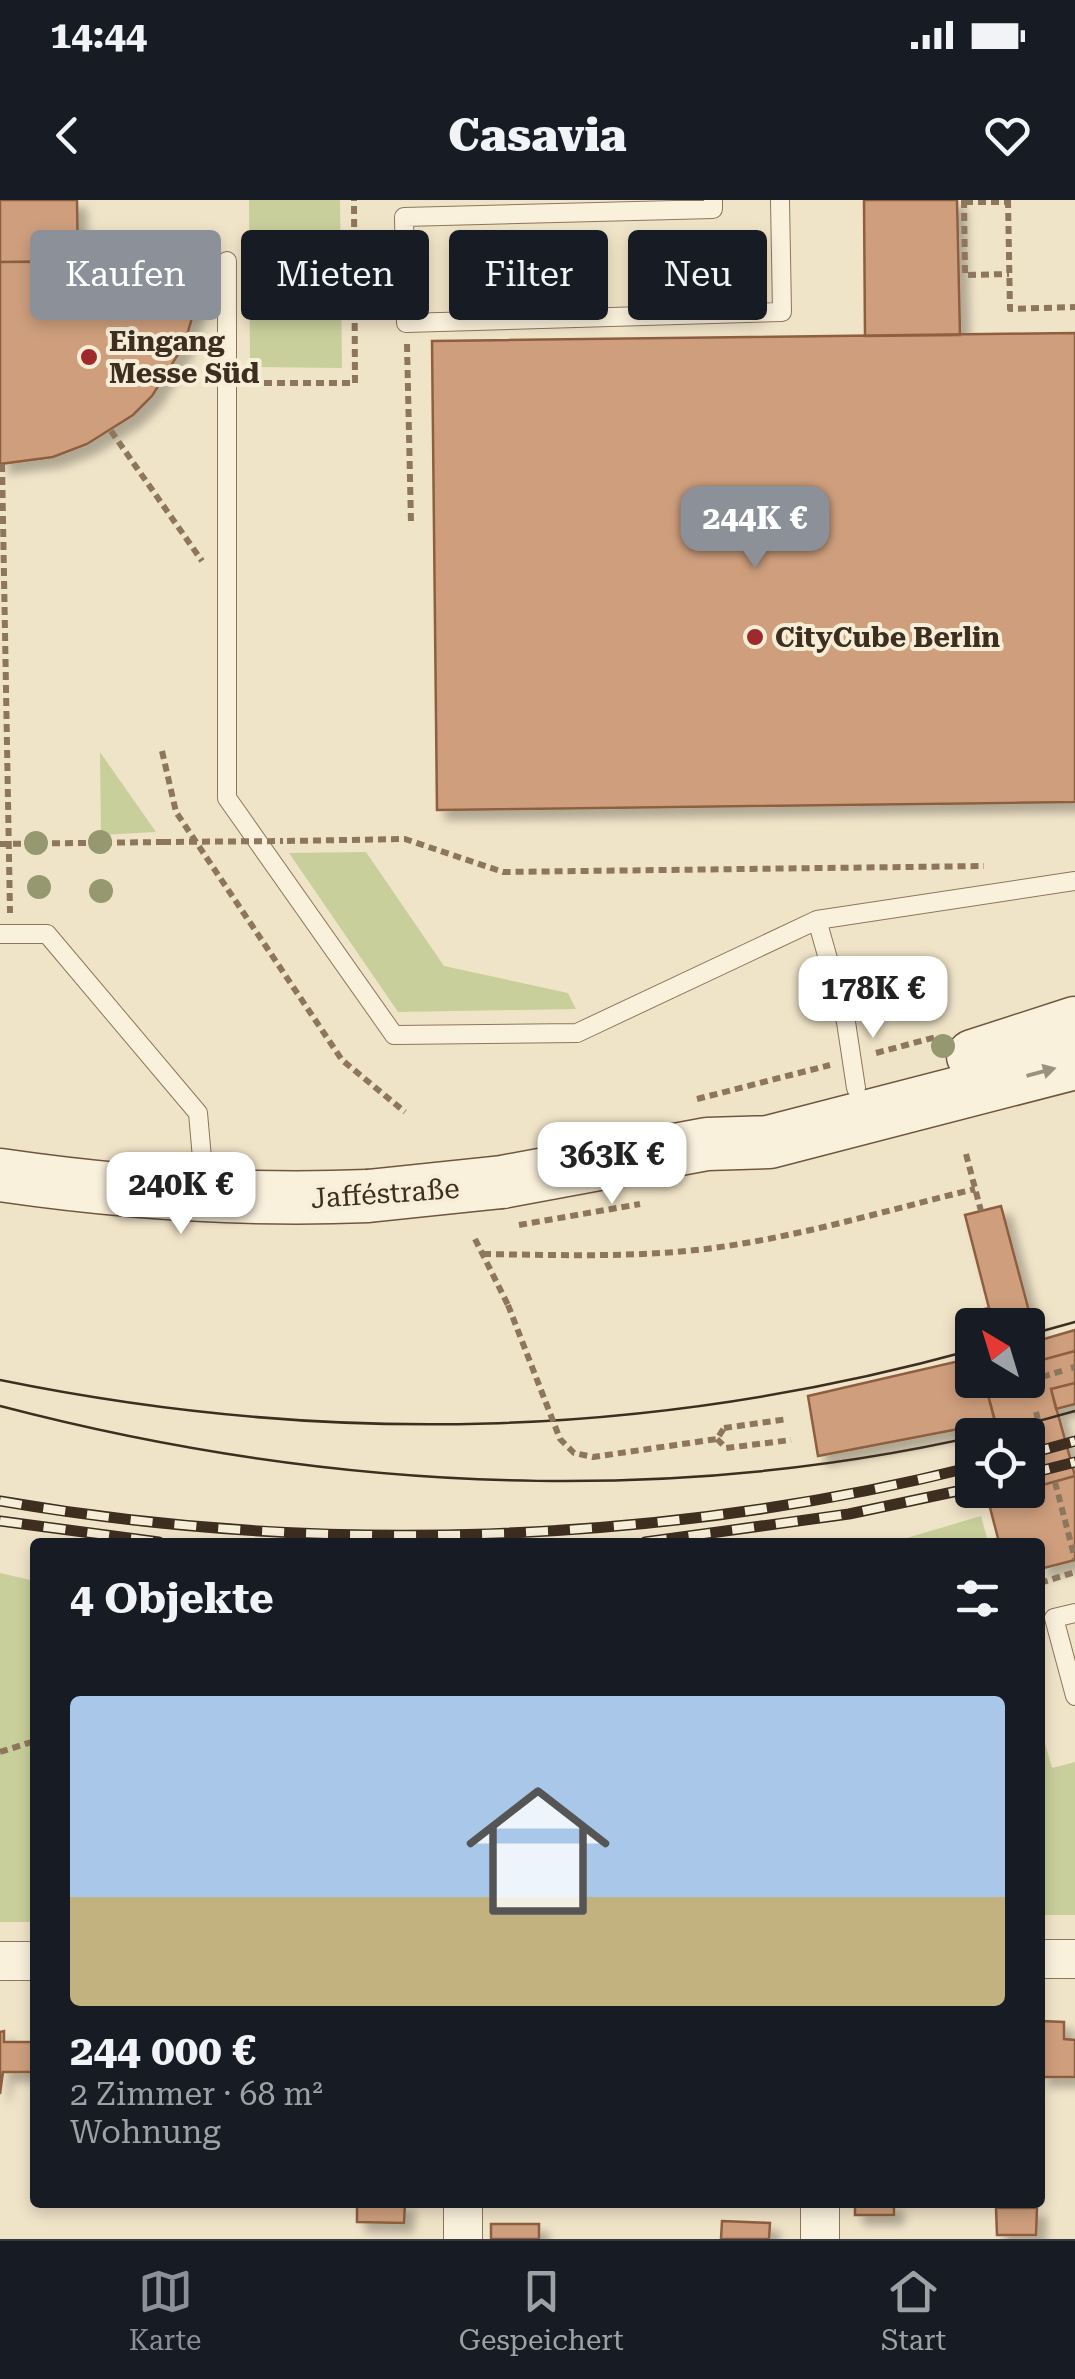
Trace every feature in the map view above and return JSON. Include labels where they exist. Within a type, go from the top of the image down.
[{"type":"main road","name":"Jafféstraße","points":[[0,1175],[94,1189],[205,1198],[368,1196],[502,1182],[692,1124],[770,1111],[854,1074],[1075,1023]]},
{"type":"main road","name":"Jafféstraße","points":[[692,1124],[769,1142],[1075,1063]]},
{"type":"street","points":[[1045,1959],[1075,1959]]},
{"type":"street","points":[[0,1961],[30,1961]]},
{"type":"street","points":[[463,2208],[464,2239]]},
{"type":"street","points":[[820,2208],[820,2239]]},
{"type":"lane","points":[[713,200],[713,209],[404,217],[406,323],[782,312],[780,200]]},
{"type":"lane","points":[[226,261],[227,798],[394,1035],[577,1033],[818,920],[1075,881]]},
{"type":"lane","points":[[818,920],[854,1074]]},
{"type":"lane","points":[[0,934],[47,934],[198,1113],[205,1198]]},
{"type":"lane","points":[[1075,1613],[1054,1618],[1075,1696]]},
{"type":"path","points":[[250,383],[355,383],[354,200]]},
{"type":"path","points":[[1010,274],[965,276],[964,201],[1008,201],[1010,274],[1010,309],[1075,307]]},
{"type":"path","points":[[407,359],[411,523]]},
{"type":"path","points":[[111,431],[227,598]]},
{"type":"path","points":[[2,464],[4,844],[8,878]]},
{"type":"path","points":[[162,751],[176,812],[342,1060],[405,1112]]},
{"type":"path","points":[[4,844],[406,839],[503,872],[996,866]]},
{"type":"path","points":[[692,1124],[854,1074],[946,1034]]},
{"type":"path","points":[[966,1154],[981,1211]]},
{"type":"path","points":[[483,1254],[575,1256],[711,1248],[827,1228],[975,1189]]},
{"type":"path","points":[[476,1238],[508,1305],[560,1439],[574,1452],[593,1457],[717,1439],[724,1428],[788,1419]]},
{"type":"path","points":[[1045,1375],[1070,1369]]},
{"type":"path","points":[[1036,1412],[1038,1418]]},
{"type":"path","points":[[717,1439],[726,1448],[791,1440]]},
{"type":"path","points":[[1055,1482],[1075,1558]]},
{"type":"path","points":[[1045,1581],[1075,1572]]},
{"type":"path","points":[[0,1752],[30,1743]]},
{"type":"green space","points":[[249,200],[340,200],[340,230],[249,230]]},
{"type":"green space","points":[[250,320],[341,320],[342,368],[250,367]]},
{"type":"green space","points":[[100,752],[156,832],[101,835]]},
{"type":"green space","points":[[366,852],[444,966],[568,993],[576,1009],[398,1012],[289,853]]},
{"type":"green space","points":[[981,1516],[987,1538],[907,1538]]},
{"type":"green space","points":[[0,1573],[30,1580],[30,1922],[0,1922]]},
{"type":"green space","points":[[1045,1744],[1052,1768],[1075,1762],[1075,1915],[1045,1915]]},
{"type":"building","points":[[0,200],[77,200],[77,230],[30,230],[30,262],[0,262]]},
{"type":"building","points":[[864,200],[957,200],[960,335],[865,336]]},
{"type":"building","name":"Eingang Messe Süd","points":[[0,262],[30,262],[30,320],[191,320],[184,345],[152,396],[133,415],[87,444],[53,457],[0,464]]},
{"type":"building","name":"CityCube Berlin","points":[[1075,333],[1075,802],[437,810],[432,341]]},
{"type":"building","points":[[1001,1206],[1028,1308],[989,1308],[965,1215]]},
{"type":"building","points":[[1075,1330],[1075,1351],[1045,1359],[1045,1339]]},
{"type":"building","points":[[1075,1351],[1075,1383],[1051,1389],[1075,1476],[1045,1484],[1045,1418],[994,1418],[989,1398],[1045,1398],[1045,1359]]},
{"type":"building","points":[[955,1362],[955,1398],[989,1398],[994,1418],[955,1418],[955,1430],[818,1456],[808,1396]]},
{"type":"building","points":[[1075,1383],[1075,1404],[1056,1409],[1051,1389]]},
{"type":"building","points":[[1075,1476],[1075,1560],[1045,1568],[1045,1538],[998,1538],[990,1508],[1045,1508],[1045,1484]]},
{"type":"building","points":[[1045,2021],[1064,2022],[1064,2039],[1075,2040],[1075,2077],[1045,2077]]},
{"type":"building","points":[[4,2031],[4,2042],[30,2042],[30,2072],[3,2072],[0,2094],[0,2032]]},
{"type":"building","points":[[357,2208],[405,2208],[404,2223],[357,2222]]},
{"type":"building","points":[[855,2208],[894,2208],[894,2215],[855,2215]]},
{"type":"building","points":[[996,2208],[1037,2208],[1036,2235],[997,2235]]},
{"type":"building","points":[[722,2221],[770,2223],[769,2239],[721,2239]]},
{"type":"building","points":[[491,2224],[539,2224],[539,2239],[491,2239]]},
{"type":"tram line","points":[[1045,1330],[1075,1322]]},
{"type":"tram line","points":[[0,1380],[123,1402],[245,1416],[488,1424],[730,1402],[851,1380],[955,1354]]},
{"type":"tram line","points":[[0,1406],[133,1437],[267,1460],[402,1475],[538,1481],[673,1478],[808,1466],[942,1444],[1075,1411]]},
{"type":"railway","points":[[1045,1449],[1075,1441]]},
{"type":"railway","points":[[1045,1470],[1075,1462]]},
{"type":"railway","points":[[0,1501],[120,1519],[242,1530],[488,1534],[611,1527],[733,1513],[955,1471]]},
{"type":"railway","points":[[674,1538],[849,1514],[955,1492]]},
{"type":"railway","points":[[0,1521],[129,1538]]},
{"type":"place","name":"Eingang Messe Süd","points":[[89,357]]},
{"type":"place","name":"CityCube Berlin","points":[[755,637]]}]
